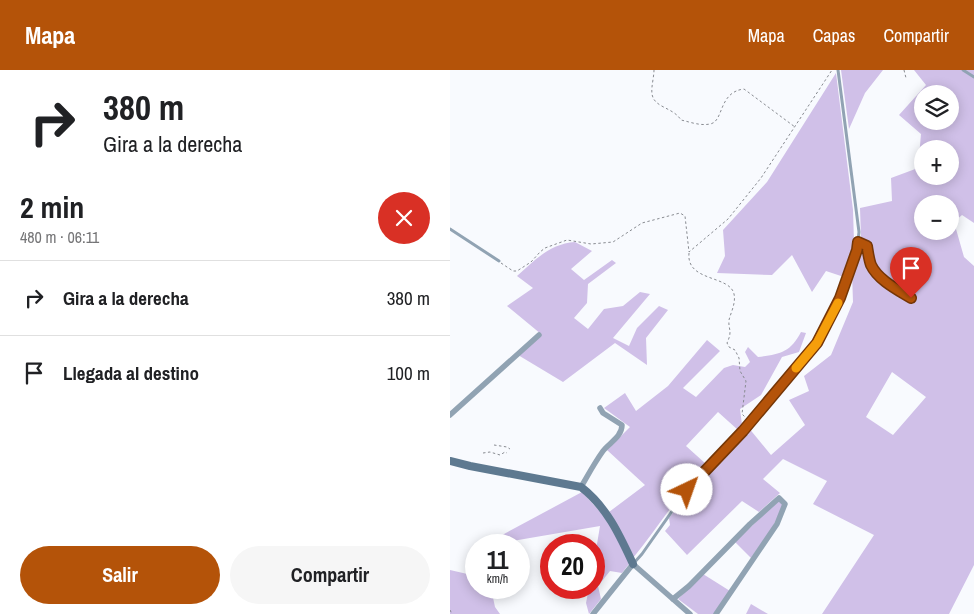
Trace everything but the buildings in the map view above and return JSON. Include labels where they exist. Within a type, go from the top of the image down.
[{"type":"street","points":[[450,415],[539,335]]},
{"type":"street","points":[[582,487],[604,450],[622,429],[622,425],[603,413],[600,408]]},
{"type":"street","points":[[450,461],[582,487],[614,524],[633,564],[690,614]]},
{"type":"street","points":[[673,599],[690,586],[750,524],[779,498],[785,504],[778,524],[716,614]]},
{"type":"street","points":[[593,614],[633,564]]},
{"type":"lane","points":[[633,564],[687,490],[750,422],[817,343],[840,298],[857,250],[859,232],[838,70]]},
{"type":"lane","points":[[964,70],[974,77]]},
{"type":"lane","points":[[450,229],[499,261]]},
{"type":"lane","points":[[858,242],[867,246],[871,266],[878,274],[911,298]]},
{"type":"path","points":[[654,70],[652,94],[654,100],[658,104],[677,113],[681,120],[712,124],[716,121],[728,95],[734,90],[744,89],[795,127]]},
{"type":"path","points":[[689,252],[728,219],[740,205],[761,178],[832,70]]},
{"type":"path","points":[[904,70],[906,78]]},
{"type":"path","points":[[499,261],[513,272],[531,262],[545,248],[567,240],[591,244],[613,242],[642,223],[680,213],[685,216],[690,264],[700,273],[731,287],[734,292],[735,301],[729,323],[731,329],[727,343],[729,347],[735,350],[739,358],[740,371],[746,381],[742,414],[750,422]]},
{"type":"path","points":[[494,445],[510,449]]},
{"type":"path","points":[[484,452],[500,455],[505,452],[507,453]]},
{"type":"path","points":[[450,610],[452,614]]},
{"type":"shaded area","points":[[841,70],[883,70],[865,93],[849,129]]},
{"type":"shaded area","points":[[914,70],[974,70],[974,223],[962,215],[959,218],[959,195],[914,195],[914,240],[959,240],[964,257],[974,266],[974,565],[949,614],[822,614],[874,535],[813,504],[827,481],[783,459],[763,479],[780,493],[759,512],[742,501],[687,555],[665,531],[670,525],[669,518],[696,483],[748,427],[771,455],[805,425],[789,400],[809,391],[804,376],[831,355],[853,302],[852,273],[861,238],[860,208],[892,201],[891,178],[914,169],[914,185],[959,185],[959,140],[920,140],[921,134],[916,130],[959,130],[959,85],[926,85]],"holes":[[[892,372],[926,397],[893,435],[866,417]]]},
{"type":"shaded area","points":[[836,73],[853,210],[854,242],[844,277],[826,271],[812,292],[792,255],[772,275],[717,273],[725,256],[723,230],[767,182]]},
{"type":"shaded area","points":[[914,98],[914,128],[899,115]]},
{"type":"shaded area","points":[[575,242],[592,251],[571,269],[584,280],[612,260],[616,263],[588,284],[587,303],[574,318],[588,329],[604,309],[623,306],[640,292],[650,294],[613,338],[629,346],[637,328],[659,306],[668,310],[646,338],[647,365],[615,343],[563,382],[518,355],[541,334],[507,306],[533,288],[517,276],[537,258],[551,249],[566,243]]},
{"type":"shaded area","points":[[801,332],[806,333],[799,352],[782,357],[761,395],[740,409],[742,425],[738,430],[718,412],[686,446],[706,464],[633,558],[609,512],[645,485],[607,450],[630,427],[604,408],[625,393],[636,411],[668,386],[707,340],[720,351],[683,388],[696,397],[724,368],[733,365],[745,367],[750,362],[745,352],[748,347],[758,357],[772,355],[788,348]]},
{"type":"shaded area","points":[[582,492],[604,516],[619,539],[629,564],[622,573],[610,571],[605,577],[605,534],[599,534],[600,526],[553,534],[540,534],[540,536],[530,538],[530,534],[504,534]]},
{"type":"shaded area","points":[[779,500],[784,505],[772,528],[751,558],[735,542]]},
{"type":"shaded area","points":[[450,570],[465,573],[465,599],[493,599],[495,607],[500,614],[450,614]]},
{"type":"shaded area","points":[[703,574],[730,591],[714,614],[698,614],[678,599]]},
{"type":"shaded area","points":[[587,599],[601,599],[589,614]]},
{"type":"shaded area","points":[[751,604],[768,614],[746,614]]},
{"type":"slow traffic","points":[[796,368],[817,343],[838,303]]},
{"type":"route","points":[[687,490],[743,431],[817,343],[840,298],[858,242],[867,246],[871,266],[878,274],[911,298]]}]
